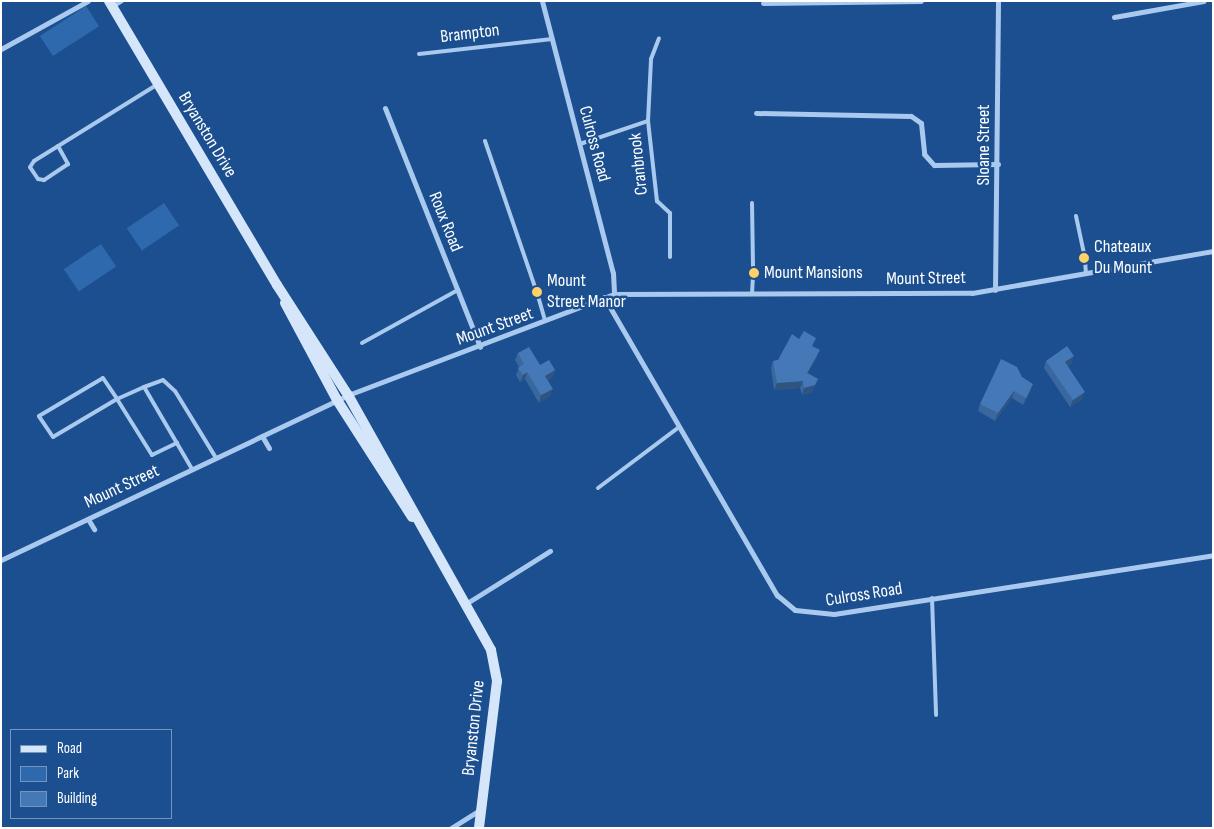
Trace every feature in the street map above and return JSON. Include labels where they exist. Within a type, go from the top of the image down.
[{"type":"main road","name":"Bryanston Drive","points":[[111,4],[277,285],[348,395],[467,602],[491,650],[497,681],[479,828]]},
{"type":"main road","name":"Bryanston Drive","points":[[277,285],[338,400],[402,504],[424,530]]},
{"type":"street","points":[[1,49],[88,1]]},
{"type":"street","name":"Culross Road","points":[[542,1],[580,144],[614,294]]},
{"type":"street","points":[[763,3],[921,1]]},
{"type":"street","name":"Sloane Street","points":[[995,290],[998,164],[998,1]]},
{"type":"street","points":[[1114,18],[1204,1]]},
{"type":"street","name":"Roux Road","points":[[385,108],[480,347]]},
{"type":"street","points":[[756,113],[911,116],[921,123],[924,154],[934,165],[998,164]]},
{"type":"street","name":"Mount Street","points":[[1,560],[348,395],[546,322],[614,294],[995,290],[1213,251]]},
{"type":"street","name":"Culross Road","points":[[604,298],[678,428],[777,594],[790,606],[820,616],[1213,555]]},
{"type":"street","points":[[262,436],[269,448]]},
{"type":"street","points":[[88,519],[94,529]]},
{"type":"street","points":[[467,602],[550,551]]},
{"type":"street","points":[[451,828],[481,809]]},
{"type":"lane","points":[[111,4],[122,1]]},
{"type":"lane","name":"Cranbrook","points":[[659,38],[651,59],[648,121],[657,201],[670,213],[670,257]]},
{"type":"lane","name":"Brampton","points":[[419,54],[552,39]]},
{"type":"lane","points":[[58,146],[68,164],[44,180],[38,179],[32,164],[58,146],[158,84]]},
{"type":"lane","name":"Cranbrook","points":[[580,144],[648,121]]},
{"type":"lane","points":[[485,141],[536,290]]},
{"type":"lane","points":[[752,203],[752,294]]},
{"type":"lane","points":[[1076,216],[1084,255]]},
{"type":"lane","points":[[1085,260],[1086,274]]},
{"type":"lane","points":[[362,343],[458,290]]},
{"type":"lane","points":[[538,296],[546,322]]},
{"type":"lane","points":[[177,442],[152,455],[117,399],[104,378],[39,416],[53,437],[117,399],[163,380],[175,391],[216,458]]},
{"type":"lane","points":[[144,387],[192,469]]},
{"type":"lane","points":[[598,488],[678,428]]},
{"type":"lane","points":[[932,598],[936,715]]},
{"type":"green space","points":[[86,6],[99,26],[53,56],[40,36]]},
{"type":"green space","points":[[164,203],[179,225],[142,251],[127,228]]},
{"type":"green space","points":[[101,244],[116,266],[79,292],[64,269]]},
{"type":"building","points":[[804,331],[816,338],[812,346],[820,350],[807,373],[818,379],[815,385],[804,388],[803,381],[777,383],[773,361],[778,360],[792,334],[799,339]]},
{"type":"building","points":[[1067,346],[1074,356],[1065,362],[1085,392],[1073,400],[1046,361]]},
{"type":"building","points":[[529,347],[540,365],[549,360],[555,370],[545,376],[553,389],[541,395],[527,372],[523,375],[518,368],[524,364],[518,353]]},
{"type":"building","points":[[1001,359],[1017,367],[1022,377],[1033,384],[1026,398],[1014,391],[998,413],[980,404]]},
{"type":"place","name":"Chateaux Du Mount","points":[[1084,258]]},
{"type":"place","name":"Mount Mansions","points":[[754,273]]},
{"type":"place","name":"Mount Street Manor","points":[[537,292]]}]
